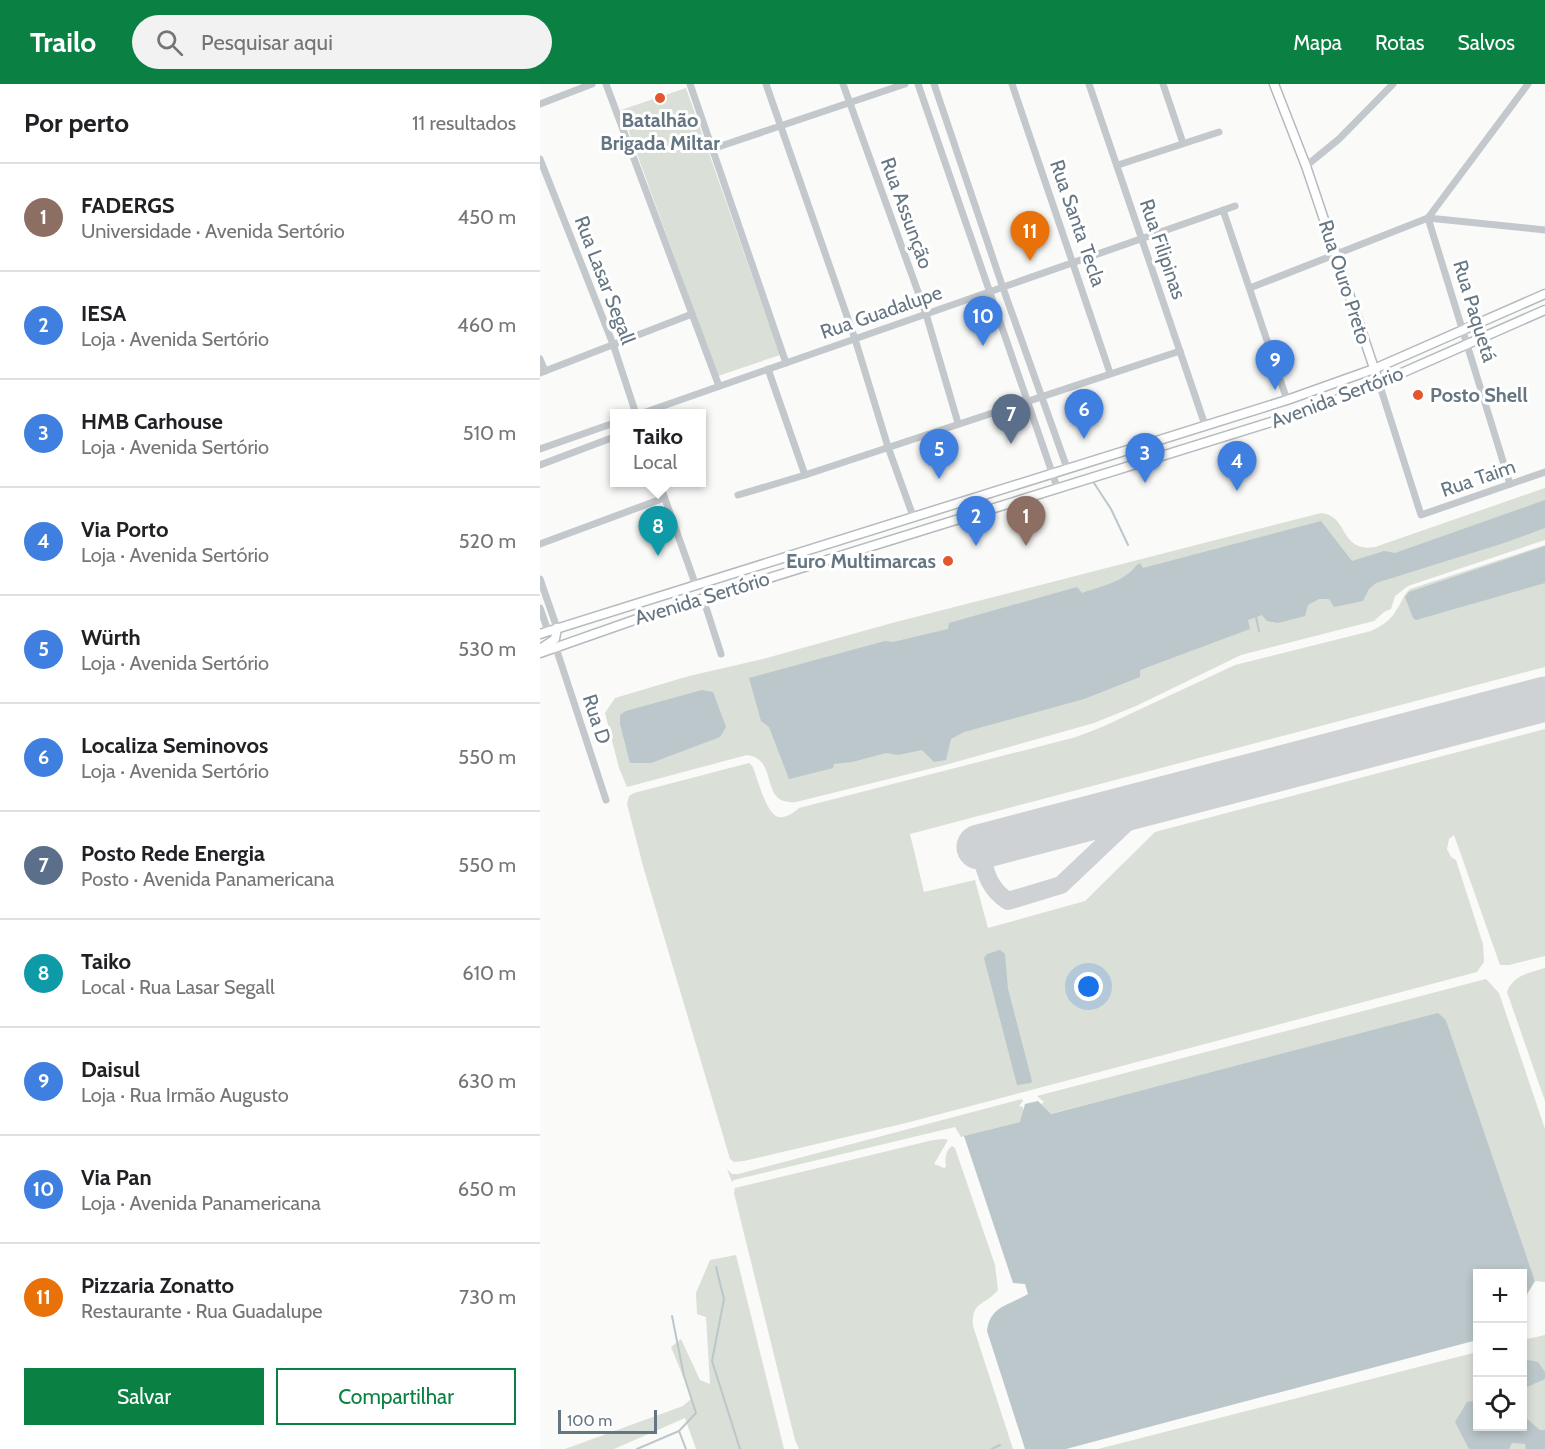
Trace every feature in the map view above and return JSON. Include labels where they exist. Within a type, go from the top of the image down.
[{"type":"main road","name":"Rua Ouro Preto","points":[[1274,84],[1306,166],[1379,384]]},
{"type":"main road","name":"Avenida Sertório","points":[[544,632],[1287,400],[1374,369],[1545,294]]},
{"type":"main road","name":"Avenida Sertório","points":[[540,651],[556,648],[614,626],[1332,402],[1379,384],[1545,310]]},
{"type":"main road","points":[[540,651],[555,639],[557,628]]},
{"type":"street","points":[[540,104],[592,84]]},
{"type":"street","points":[[606,84],[719,386]]},
{"type":"street","points":[[690,84],[786,363]]},
{"type":"street","points":[[766,84],[855,339],[888,447],[913,516]]},
{"type":"street","name":"Rua Assunção","points":[[843,84],[926,314],[958,423]]},
{"type":"street","points":[[712,149],[905,84]]},
{"type":"street","points":[[1057,487],[919,86],[934,84],[1066,468]]},
{"type":"street","name":"Rua Santa Tecla","points":[[1012,84],[1075,263],[1110,373]]},
{"type":"street","name":"Rua Filipinas","points":[[1089,84],[1205,425]]},
{"type":"street","points":[[1163,84],[1183,143]]},
{"type":"street","points":[[1306,166],[1339,139],[1393,84]]},
{"type":"street","points":[[1428,218],[1527,84]]},
{"type":"street","points":[[1118,165],[1219,132]]},
{"type":"street","name":"Rua Lasar Segall","points":[[540,159],[636,409]]},
{"type":"street","name":"Rua Guadalupe","points":[[652,409],[1235,206]]},
{"type":"street","points":[[1224,210],[1287,400]]},
{"type":"street","points":[[1250,288],[1428,218],[1545,230]]},
{"type":"street","name":"Rua Paquetá","points":[[1428,218],[1510,484]]},
{"type":"street","points":[[540,359],[542,372],[692,314]]},
{"type":"street","points":[[738,495],[1180,351]]},
{"type":"street","points":[[768,369],[805,475]]},
{"type":"street","name":"Rua Ouro Preto","points":[[1379,384],[1421,515]]},
{"type":"street","points":[[540,449],[610,425]]},
{"type":"street","points":[[570,439],[574,451]]},
{"type":"street","points":[[540,465],[610,439]]},
{"type":"street","name":"Rua Taim","points":[[1421,515],[1545,472]]},
{"type":"street","points":[[660,487],[696,586]]},
{"type":"street","points":[[540,544],[664,498]]},
{"type":"street","points":[[540,579],[557,628]]},
{"type":"street","points":[[703,598],[721,654]]},
{"type":"street","points":[[540,608],[544,632]]},
{"type":"street","name":"Rua D","points":[[556,648],[606,800]]},
{"type":"shaded area","points":[[686,88],[780,355],[718,376],[621,110]]},
{"type":"shaded area","points":[[1545,488],[1545,540],[1408,586],[1395,596],[1391,609],[1374,621],[1241,655],[1136,706],[1094,723],[945,765],[796,802],[784,801],[777,797],[763,765],[757,758],[747,755],[627,787],[619,768],[605,713],[615,698],[689,676],[763,659],[892,623],[1321,513],[1330,515],[1336,520],[1355,544],[1375,547]]},
{"type":"shaded area","points":[[1545,500],[1545,528],[1376,583],[1369,589],[1363,601],[1334,607],[1329,599],[1319,599],[1308,605],[1305,616],[1278,623],[1267,621],[1262,615],[1248,620],[1250,629],[1140,670],[1140,677],[1084,699],[964,732],[951,739],[946,760],[934,762],[922,750],[898,755],[886,753],[834,764],[833,768],[789,779],[769,727],[761,721],[749,678],[885,641],[893,642],[948,629],[949,623],[1077,587],[1082,593],[1119,580],[1140,563],[1143,568],[1321,521],[1352,561],[1384,551],[1395,553]]},
{"type":"shaded area","points":[[1545,545],[1545,667],[910,834],[924,892],[975,880],[988,928],[1085,901],[1155,832],[1545,729],[1545,956],[1500,965],[1454,835],[1449,839],[1447,849],[1451,857],[1456,860],[1483,944],[1484,962],[1477,972],[906,1123],[744,1161],[734,1162],[730,1159],[643,866],[627,804],[629,796],[749,763],[753,767],[762,794],[772,813],[785,817],[799,808],[1076,737],[1235,665],[1371,631],[1392,616],[1410,589]]},
{"type":"shaded area","points":[[1545,546],[1545,583],[1416,620],[1413,618],[1405,597],[1409,592]]},
{"type":"shaded area","points":[[702,690],[713,692],[726,727],[720,737],[651,763],[630,763],[620,724],[620,715],[626,711]]},
{"type":"shaded area","points":[[1000,950],[1005,954],[1008,989],[1031,1083],[1017,1085],[984,958],[987,954]]},
{"type":"shaded area","points":[[1545,968],[1545,1101],[1507,992],[1517,978]]},
{"type":"shaded area","points":[[1486,979],[1499,993],[1545,1129],[1545,1282],[1535,1281],[1446,1020],[1438,1014],[1050,1114],[1041,1104],[1044,1102],[1037,1096]]},
{"type":"shaded area","points":[[1438,1013],[1446,1020],[1535,1281],[1527,1294],[1527,1269],[1473,1269],[1473,1341],[1066,1449],[1025,1449],[987,1331],[996,1311],[1028,1294],[1025,1284],[1013,1283],[964,1136],[1020,1122],[1025,1104],[1038,1101],[1051,1114]]},
{"type":"shaded area","points":[[1022,1099],[1019,1106],[1023,1107],[1023,1116],[1020,1122],[961,1137],[955,1127],[732,1182],[727,1169],[732,1174],[738,1174]]},
{"type":"shaded area","points":[[944,1139],[948,1140],[934,1164],[946,1167],[948,1150],[952,1146],[955,1148],[995,1265],[998,1290],[974,1312],[973,1326],[1013,1449],[799,1449],[734,1193],[735,1188]]},
{"type":"shaded area","points":[[736,1255],[784,1449],[696,1449],[685,1418],[614,1449],[565,1449],[683,1406],[692,1398],[671,1347],[681,1339],[700,1380],[710,1384],[706,1317],[697,1314],[696,1293],[710,1260]]},
{"type":"shaded area","points":[[1545,1335],[1545,1449],[1098,1449],[1473,1353],[1473,1431],[1527,1431],[1527,1339]]},
{"type":"shaded area","points":[[1527,1360],[1538,1362],[1545,1372],[1545,1379],[1527,1387]]},
{"type":"shaded area","points":[[1473,1401],[1473,1431],[1527,1431],[1527,1419],[1540,1430],[1545,1430],[1545,1449],[1526,1449],[1525,1444],[1512,1443],[1509,1449],[1469,1449],[1455,1422],[1467,1402]]},
{"type":"waterway","points":[[1094,483],[1111,509],[1128,545]]},
{"type":"waterway","points":[[1256,617],[1259,631]]},
{"type":"waterway","points":[[716,1267],[724,1299],[712,1361],[740,1449]]},
{"type":"waterway","points":[[672,1316],[684,1376],[696,1413],[679,1431]]},
{"type":"waterway","points":[[637,1449],[679,1431],[686,1449]]},
{"type":"waterway","points":[[992,1449],[1000,1445]]},
{"type":"taxiway","points":[[979,847],[991,884],[1008,901],[1061,885],[1139,811],[1153,804],[1220,784]]},
{"type":"runway","points":[[979,847],[1545,699]]},
{"type":"place","name":"Batalhão Brigada Miltar","points":[[660,98]]},
{"type":"place","name":"Pizzaria Zonatto","points":[[1030,261]]},
{"type":"place","name":"Via Pan","points":[[983,346]]},
{"type":"place","name":"Daisul","points":[[1275,390]]},
{"type":"place","name":"Posto Shell","points":[[1418,395]]},
{"type":"place","name":"Localiza Seminovos","points":[[1084,439]]},
{"type":"place","name":"Posto Rede Energia","points":[[1011,444]]},
{"type":"place","name":"Würth","points":[[939,479]]},
{"type":"place","name":"HMB Carhouse","points":[[1145,483]]},
{"type":"place","name":"Via Porto","points":[[1237,491]]},
{"type":"place","name":"IESA","points":[[976,546]]},
{"type":"place","name":"FADERGS","points":[[1026,546]]},
{"type":"place","name":"Taiko","points":[[658,556]]},
{"type":"place","name":"Euro Multimarcas","points":[[948,561]]}]
